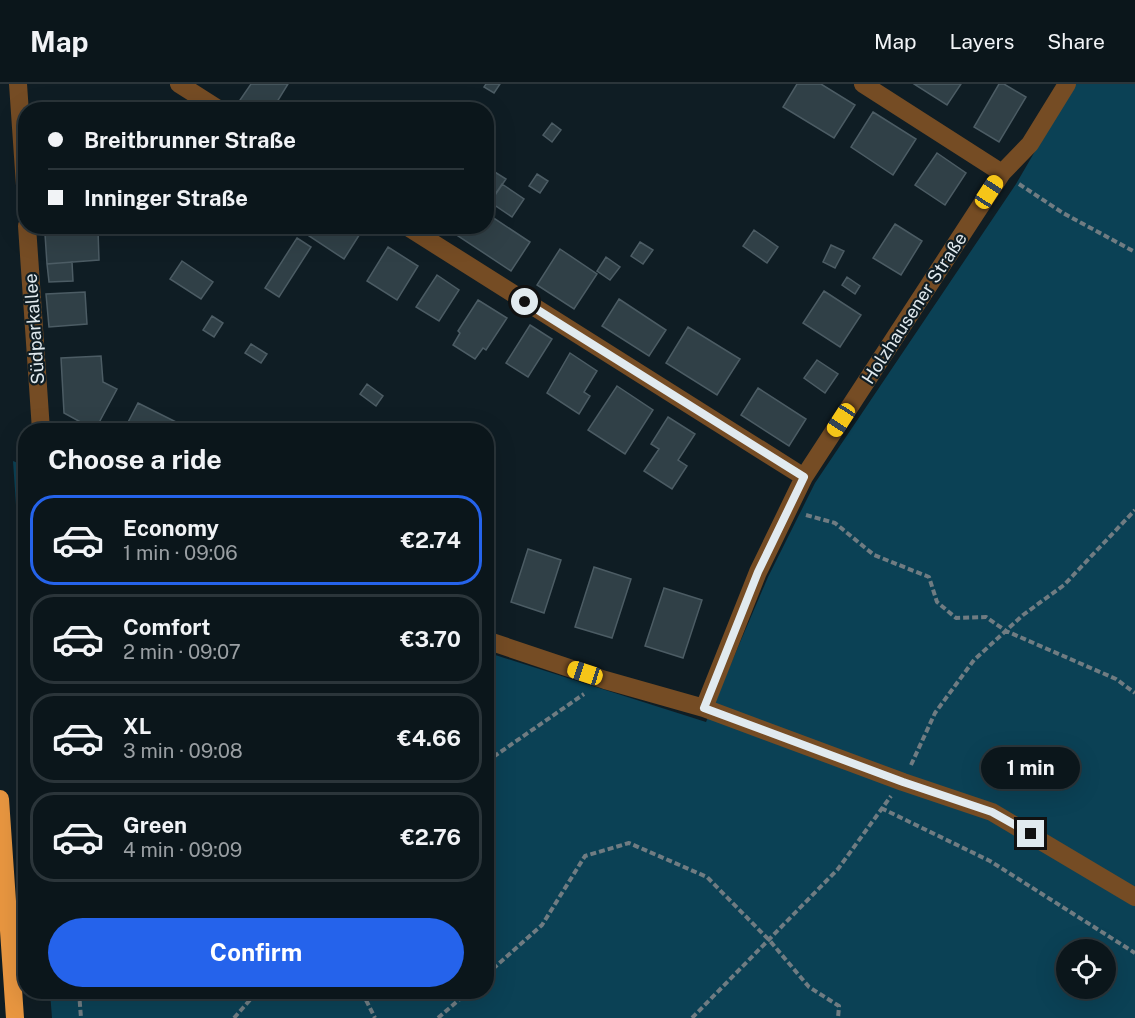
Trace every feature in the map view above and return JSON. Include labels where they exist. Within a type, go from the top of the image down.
[{"type":"highway","points":[[0,800],[15,1018]]},
{"type":"street","points":[[18,84],[19,102]]},
{"type":"street","points":[[179,84],[207,102]]},
{"type":"street","points":[[863,84],[1002,173]]},
{"type":"street","name":"Holzhausener Straße","points":[[704,708],[758,572],[804,477],[1002,173],[1030,144],[1067,84]]},
{"type":"street","name":"Südparkallee","points":[[28,234],[41,423]]},
{"type":"street","points":[[419,234],[804,477]]},
{"type":"street","points":[[494,643],[604,680],[704,708],[903,782],[992,812],[1135,897]]},
{"type":"path","points":[[1002,173],[1062,213],[1135,252]]},
{"type":"path","points":[[788,509],[835,524],[874,555],[929,577],[937,602],[956,618],[986,617],[1006,631],[1116,679],[1135,693]]},
{"type":"path","points":[[903,782],[935,713],[974,660],[1064,585],[1135,510]]},
{"type":"path","points":[[494,756],[604,680]]},
{"type":"path","points":[[692,1018],[770,941],[838,869],[881,808],[990,861],[1135,953]]},
{"type":"path","points":[[494,968],[542,925],[585,856],[629,843],[707,877],[770,941],[809,987],[839,1006],[838,1018]]},
{"type":"path","points":[[80,999],[81,1018]]},
{"type":"path","points":[[234,1018],[251,999]]},
{"type":"path","points":[[366,999],[375,1018]]},
{"type":"path","points":[[438,1018],[460,999]]},
{"type":"shaded area","points":[[1074,84],[1135,84],[1135,1018],[52,1018],[51,999],[494,999],[494,655],[706,722],[768,577],[815,483],[1016,184]]},
{"type":"shaded area","points":[[13,461],[18,463],[18,535]]},
{"type":"building","points":[[251,84],[288,84],[277,102],[243,102],[240,100]]},
{"type":"building","points":[[486,84],[500,84],[494,93],[484,87]]},
{"type":"building","points":[[797,84],[821,84],[855,105],[834,138],[783,107]]},
{"type":"building","points":[[914,84],[961,84],[947,105]]},
{"type":"building","points":[[999,84],[1004,84],[1026,97],[999,142],[974,127]]},
{"type":"building","points":[[873,112],[916,139],[893,175],[851,147]]},
{"type":"building","points":[[552,123],[561,130],[552,142],[543,135]]},
{"type":"building","points":[[937,153],[966,173],[945,205],[915,185]]},
{"type":"building","points":[[494,172],[506,179],[494,197]]},
{"type":"building","points":[[537,174],[548,181],[540,193],[529,186]]},
{"type":"building","points":[[502,184],[524,199],[512,217],[494,205],[494,196]]},
{"type":"building","points":[[494,218],[530,242],[511,271],[455,234],[494,234]]},
{"type":"building","points":[[895,224],[922,241],[901,275],[873,258]]},
{"type":"building","points":[[754,230],[778,247],[767,263],[743,246]]},
{"type":"building","points":[[45,234],[98,234],[99,260],[47,264]]},
{"type":"building","points":[[306,234],[360,234],[344,259]]},
{"type":"building","points":[[297,238],[311,247],[279,297],[265,288]]},
{"type":"building","points":[[640,242],[653,250],[643,264],[631,256]]},
{"type":"building","points":[[831,245],[844,251],[835,268],[823,262]]},
{"type":"building","points":[[388,247],[418,266],[397,300],[367,281]]},
{"type":"building","points":[[560,249],[597,274],[574,309],[537,285]]},
{"type":"building","points":[[606,257],[620,267],[610,280],[597,271]]},
{"type":"building","points":[[182,261],[213,282],[201,299],[170,279]]},
{"type":"building","points":[[72,262],[73,281],[49,282],[47,264]]},
{"type":"building","points":[[437,275],[459,290],[439,321],[416,307]]},
{"type":"building","points":[[847,277],[860,286],[855,294],[842,285]]},
{"type":"building","points":[[824,291],[861,315],[840,347],[803,323]]},
{"type":"building","points":[[85,292],[87,324],[49,327],[46,294]]},
{"type":"building","points":[[619,299],[666,330],[649,356],[602,326]]},
{"type":"building","points":[[478,300],[507,318],[486,350],[483,348],[475,359],[453,345],[460,333],[458,331]]},
{"type":"building","points":[[212,316],[223,323],[214,337],[203,330]]},
{"type":"building","points":[[530,325],[552,339],[528,377],[506,363]]},
{"type":"building","points":[[688,327],[740,359],[717,395],[666,363]]},
{"type":"building","points":[[251,344],[267,354],[261,363],[245,353]]},
{"type":"building","points":[[570,353],[597,371],[584,392],[590,396],[579,414],[547,393]]},
{"type":"building","points":[[101,356],[103,382],[117,389],[99,423],[82,423],[64,413],[61,358]]},
{"type":"building","points":[[817,360],[838,374],[825,393],[804,378]]},
{"type":"building","points":[[367,384],[383,396],[376,406],[360,394]]},
{"type":"building","points":[[617,386],[653,410],[625,454],[588,430]]},
{"type":"building","points":[[758,388],[806,419],[789,446],[741,415]]},
{"type":"building","points":[[138,403],[178,423],[128,423]]},
{"type":"building","points":[[668,417],[695,434],[678,460],[687,466],[672,489],[644,471],[659,449],[651,444]]},
{"type":"building","points":[[528,549],[561,560],[544,613],[511,602]]},
{"type":"building","points":[[594,567],[631,579],[612,638],[575,627]]},
{"type":"building","points":[[664,588],[702,600],[683,658],[645,646]]},
{"type":"route","points":[[525,302],[804,477],[758,572],[704,708],[903,782],[992,812],[1031,834]]}]
